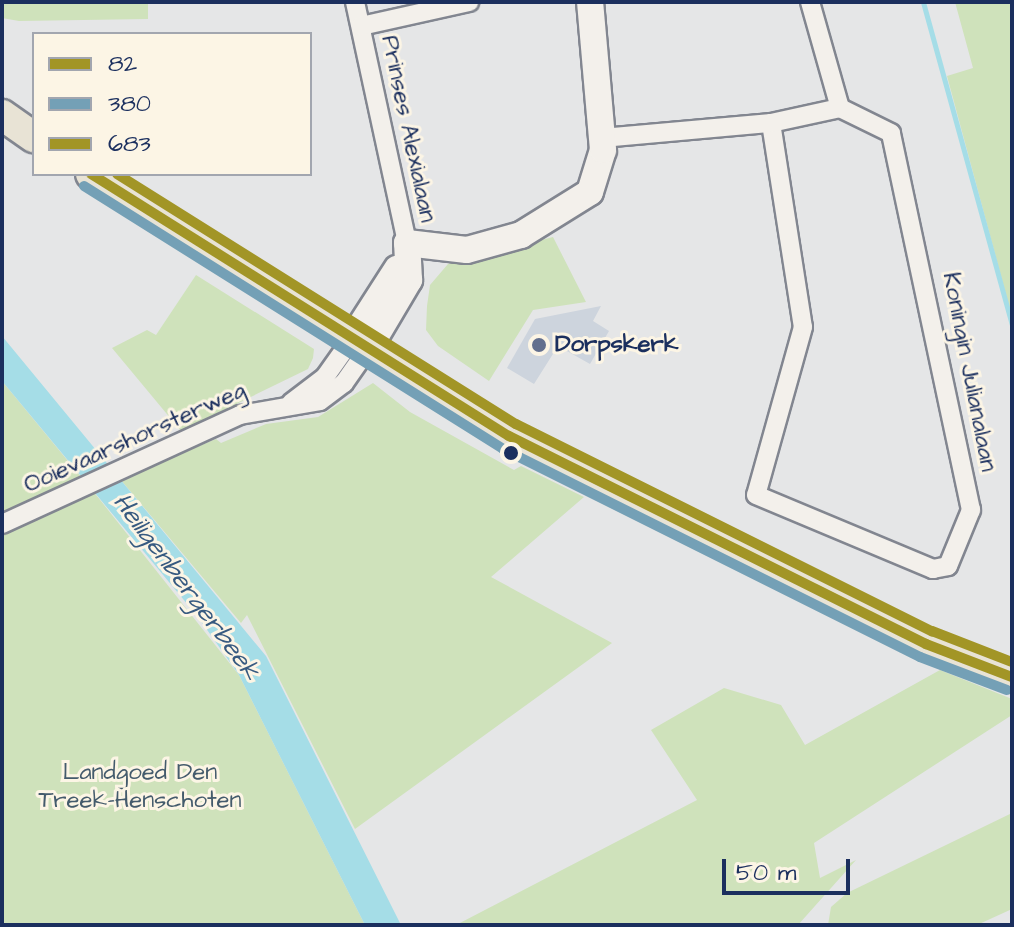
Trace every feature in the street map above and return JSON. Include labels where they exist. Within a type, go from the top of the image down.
[{"type":"main road","points":[[2,115],[32,136]]},
{"type":"main road","points":[[94,176],[362,341],[509,436],[926,644],[1012,677]]},
{"type":"street","name":"Prinses Alexialaan","points":[[355,2],[407,243]]},
{"type":"street","points":[[361,26],[469,2]]},
{"type":"street","points":[[362,341],[409,280],[407,243],[467,250],[559,217],[590,192],[602,138],[590,2]]},
{"type":"street","points":[[602,138],[771,123],[840,108],[810,2]]},
{"type":"street","name":"Koningin Julianalaan","points":[[771,123],[803,327],[756,495],[789,514],[933,569],[954,560],[971,510],[891,133],[840,108]]},
{"type":"street","name":"Ooievaarshorsterweg","points":[[2,524],[240,415],[331,395],[362,341]]},
{"type":"green space","points":[[2,2],[148,2],[148,19],[19,21],[2,18]]},
{"type":"green space","points":[[955,2],[1012,2],[1012,317],[947,76],[973,68]]},
{"type":"green space","points":[[553,237],[586,302],[533,310],[489,381],[438,346],[426,330],[427,306],[430,285],[448,264]]},
{"type":"green space","points":[[196,275],[314,349],[308,369],[181,431],[112,348],[147,330],[156,335]]},
{"type":"green space","points":[[2,381],[82,478],[2,515]]},
{"type":"green space","points":[[373,383],[410,412],[514,470],[521,466],[584,497],[491,577],[612,643],[355,829],[247,615],[241,623],[120,479],[216,439],[221,443],[266,424],[318,417]]},
{"type":"green space","name":"Landgoed Den Treek-Henschoten","points":[[93,491],[239,675],[365,925],[2,925],[2,535]]},
{"type":"green space","points":[[940,670],[1012,699],[1012,715],[814,843],[820,878],[856,860],[798,925],[456,925],[697,800],[651,730],[724,688],[781,705],[805,745]]},
{"type":"green space","points":[[1012,813],[1012,909],[977,925],[828,925],[831,907],[847,893]]},
{"type":"water","name":"Heiligenbergerbeek","points":[[2,336],[266,656],[401,925],[365,925],[239,675],[198,617],[2,381]]},
{"type":"building","name":"Dorpskerk","points":[[601,306],[593,321],[609,331],[590,364],[558,346],[534,384],[507,368],[535,319]]},
{"type":"waterway","points":[[923,2],[1012,326]]},
{"type":"transit line","name":"82","points":[[94,176],[509,436],[926,644],[1012,677]]},
{"type":"transit line","name":"683","points":[[120,176],[516,424],[932,631],[1012,662]]},
{"type":"transit line","name":"380","points":[[84,186],[503,449],[920,657],[1007,690]]},
{"type":"place","name":"Dorpskerk","points":[[539,345]]}]
